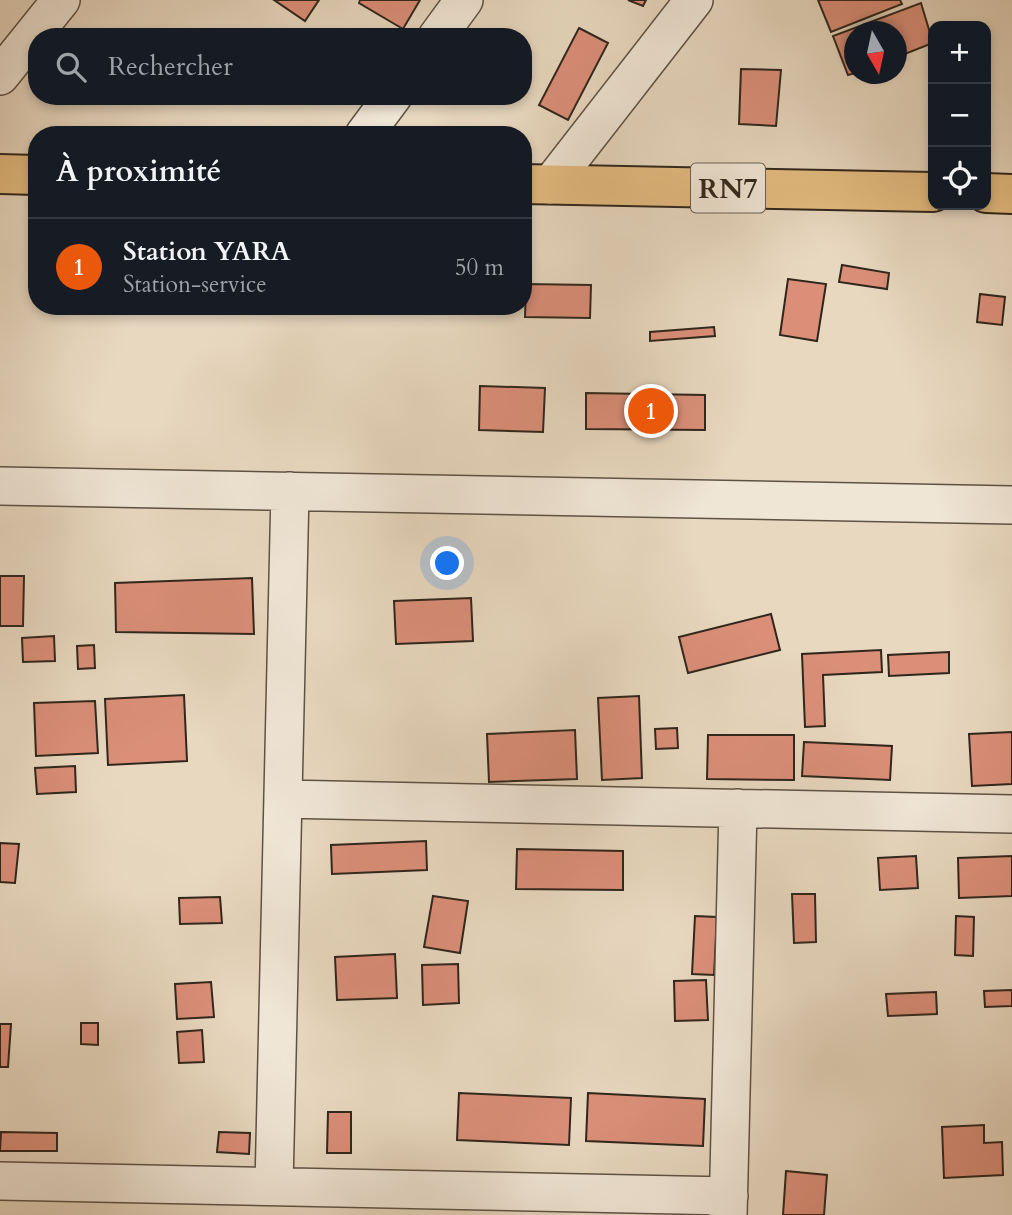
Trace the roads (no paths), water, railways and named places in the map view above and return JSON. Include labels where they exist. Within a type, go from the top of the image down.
[{"type":"highway","points":[[0,174],[28,175]]},
{"type":"highway","name":"RN7","points":[[537,185],[928,192]]},
{"type":"highway","points":[[991,194],[1012,194]]},
{"type":"street","points":[[39,28],[61,0]]},
{"type":"street","points":[[444,28],[464,0]]},
{"type":"street","points":[[537,185],[694,0]]},
{"type":"street","points":[[0,76],[28,41]]},
{"type":"street","points":[[371,126],[386,105]]},
{"type":"street","points":[[0,486],[1012,505]]},
{"type":"street","points":[[274,1186],[290,491]]},
{"type":"street","points":[[283,799],[1012,814]]},
{"type":"street","points":[[0,1181],[274,1186],[728,1205],[738,808]]},
{"type":"place","name":"Station YARA","points":[[651,411]]}]
